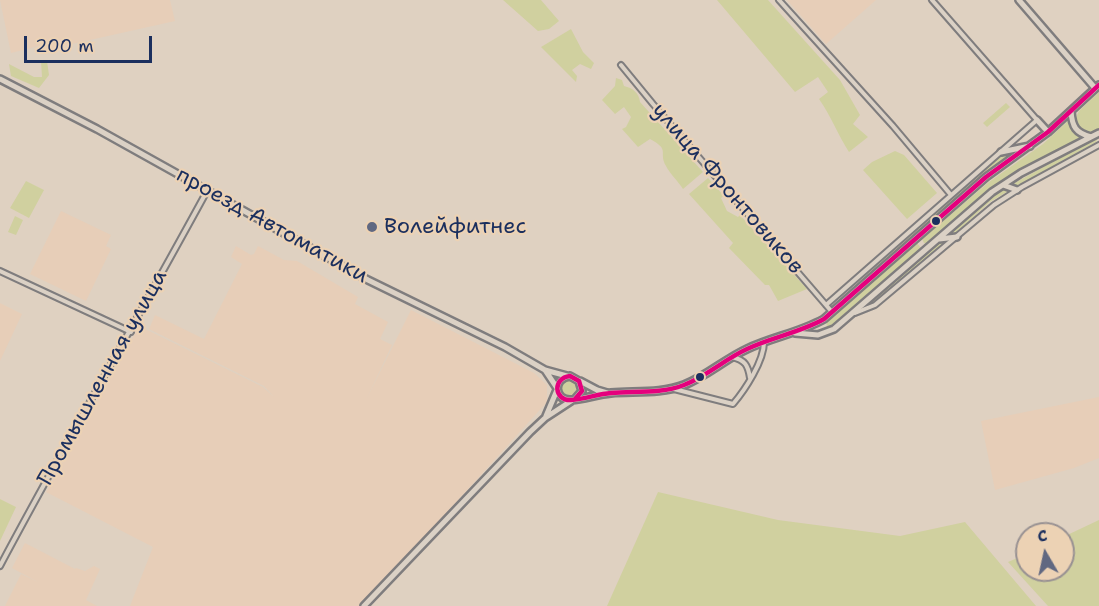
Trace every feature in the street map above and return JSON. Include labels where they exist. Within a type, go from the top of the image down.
[{"type":"main road","points":[[557,389],[561,397],[574,400],[609,393],[672,389],[696,379],[732,357],[764,342],[794,333],[824,319],[987,177],[1048,132],[1097,87],[1019,0]]},
{"type":"main road","name":"проезд Автоматики","points":[[0,79],[80,119],[342,266],[505,347],[545,370],[567,376]]},
{"type":"main road","points":[[1071,111],[1072,124],[1079,134],[1091,137]]},
{"type":"main road","points":[[1037,120],[1048,132]]},
{"type":"main road","points":[[794,333],[818,335],[831,331],[992,192],[1044,160],[1099,133]]},
{"type":"main road","points":[[1001,152],[1031,146]]},
{"type":"main road","points":[[1003,185],[1017,190]]},
{"type":"main road","points":[[918,237],[927,248]]},
{"type":"main road","points":[[937,239],[957,237]]},
{"type":"main road","points":[[824,319],[825,326],[831,331]]},
{"type":"main road","name":"проезд Автоматики","points":[[545,370],[557,389]]},
{"type":"main road","points":[[545,418],[560,380],[567,376],[574,376],[597,390],[609,393]]},
{"type":"main road","points":[[364,606],[545,418],[574,400],[582,391],[579,381]]},
{"type":"street","points":[[779,0],[890,123],[951,195]]},
{"type":"street","points":[[826,305],[1037,120],[932,0]]},
{"type":"street","name":"улица Фронтовиков","points":[[621,65],[832,312]]},
{"type":"street","points":[[854,313],[862,312],[875,305],[994,205],[1099,145]]},
{"type":"street","name":"Промышленная улица","points":[[0,566],[42,486],[131,332],[207,191]]},
{"type":"street","points":[[0,271],[131,332]]},
{"type":"street","points":[[848,287],[849,298]]},
{"type":"street","points":[[672,389],[734,404],[750,378],[763,351],[764,342]]},
{"type":"street","points":[[732,357],[741,359],[747,364],[750,378]]},
{"type":"shaded area","points":[[0,0],[170,0],[175,21],[45,50],[43,45],[11,53]]},
{"type":"shaded area","points":[[787,0],[876,0],[826,44]]},
{"type":"shaded area","points":[[61,211],[111,235],[106,246],[111,249],[86,301],[30,274]]},
{"type":"shaded area","points":[[236,246],[251,255],[258,246],[284,260],[297,261],[358,297],[355,304],[388,322],[380,339],[392,345],[366,400],[411,310],[534,373],[547,385],[547,402],[362,606],[130,606],[153,547],[46,492],[139,326],[263,387],[274,397],[264,386],[149,329],[155,315],[204,339],[242,264],[231,257]]},
{"type":"shaded area","points":[[0,303],[22,314],[0,361]]},
{"type":"shaded area","points":[[1099,397],[1099,458],[1074,468],[995,490],[981,421]]},
{"type":"shaded area","points":[[25,543],[75,569],[85,571],[94,566],[100,569],[86,600],[97,606],[5,606],[21,574],[38,582],[12,568]]},
{"type":"green space","points":[[503,0],[541,0],[559,21],[549,29],[538,31]]},
{"type":"green space","points":[[717,0],[768,0],[840,80],[860,115],[853,124],[868,137],[849,152],[819,99],[828,92],[818,77],[795,92]]},
{"type":"green space","points":[[571,29],[583,52],[594,63],[591,69],[580,64],[572,70],[577,76],[576,82],[541,47]]},
{"type":"green space","points":[[41,61],[47,61],[49,75],[39,88],[11,76],[9,64],[34,77],[42,77]]},
{"type":"green space","points":[[616,78],[622,80],[624,86],[635,91],[640,102],[703,172],[683,189],[666,166],[660,146],[650,139],[638,147],[622,129],[626,127],[631,117],[624,107],[615,114],[602,100],[615,86]]},
{"type":"green space","points":[[1099,92],[1099,129],[1088,133],[1080,129],[1076,117],[1079,111]]},
{"type":"green space","points":[[1006,103],[1010,107],[987,127],[983,123]]},
{"type":"green space","points":[[1068,121],[1073,133],[1082,138],[994,187],[924,243],[922,239],[989,182],[1043,144]]},
{"type":"green space","points":[[1099,136],[1096,142],[1017,186],[1011,185]]},
{"type":"green space","points":[[1020,150],[989,171],[854,289],[854,286],[999,157]]},
{"type":"green space","points":[[895,151],[904,155],[937,193],[907,219],[863,170],[872,162]]},
{"type":"green space","points":[[708,178],[724,196],[721,198],[727,211],[738,217],[740,215],[807,289],[778,301],[769,285],[765,285],[729,248],[733,243],[689,194]]},
{"type":"green space","points":[[26,181],[44,190],[29,218],[10,208]]},
{"type":"green space","points":[[1005,189],[1010,190],[990,202],[952,236],[945,237],[988,199]]},
{"type":"green space","points":[[15,216],[23,220],[16,235],[8,232]]},
{"type":"green space","points":[[941,240],[948,240],[887,292],[864,308]]},
{"type":"green space","points":[[917,243],[921,248],[829,327],[827,326],[826,322]]},
{"type":"green space","points":[[569,379],[575,382],[578,388],[575,394],[569,397],[563,394],[560,388],[563,382]]},
{"type":"green space","points":[[658,492],[778,520],[900,536],[965,522],[1036,606],[607,606]]},
{"type":"green space","points":[[0,499],[16,507],[0,541]]},
{"type":"green space","points":[[1099,520],[1099,606],[1048,606],[1026,582],[1075,582],[1075,531]]},
{"type":"green space","points":[[1015,559],[1015,570],[1008,562]]},
{"type":"transit line","points":[[575,399],[582,391],[579,381],[570,376],[564,378],[558,385],[558,393],[561,397],[571,400],[606,394],[675,388],[700,377],[747,349],[824,319],[986,177],[1048,132],[1099,85]]},
{"type":"place","name":"Волейфитнес","points":[[372,227]]}]
